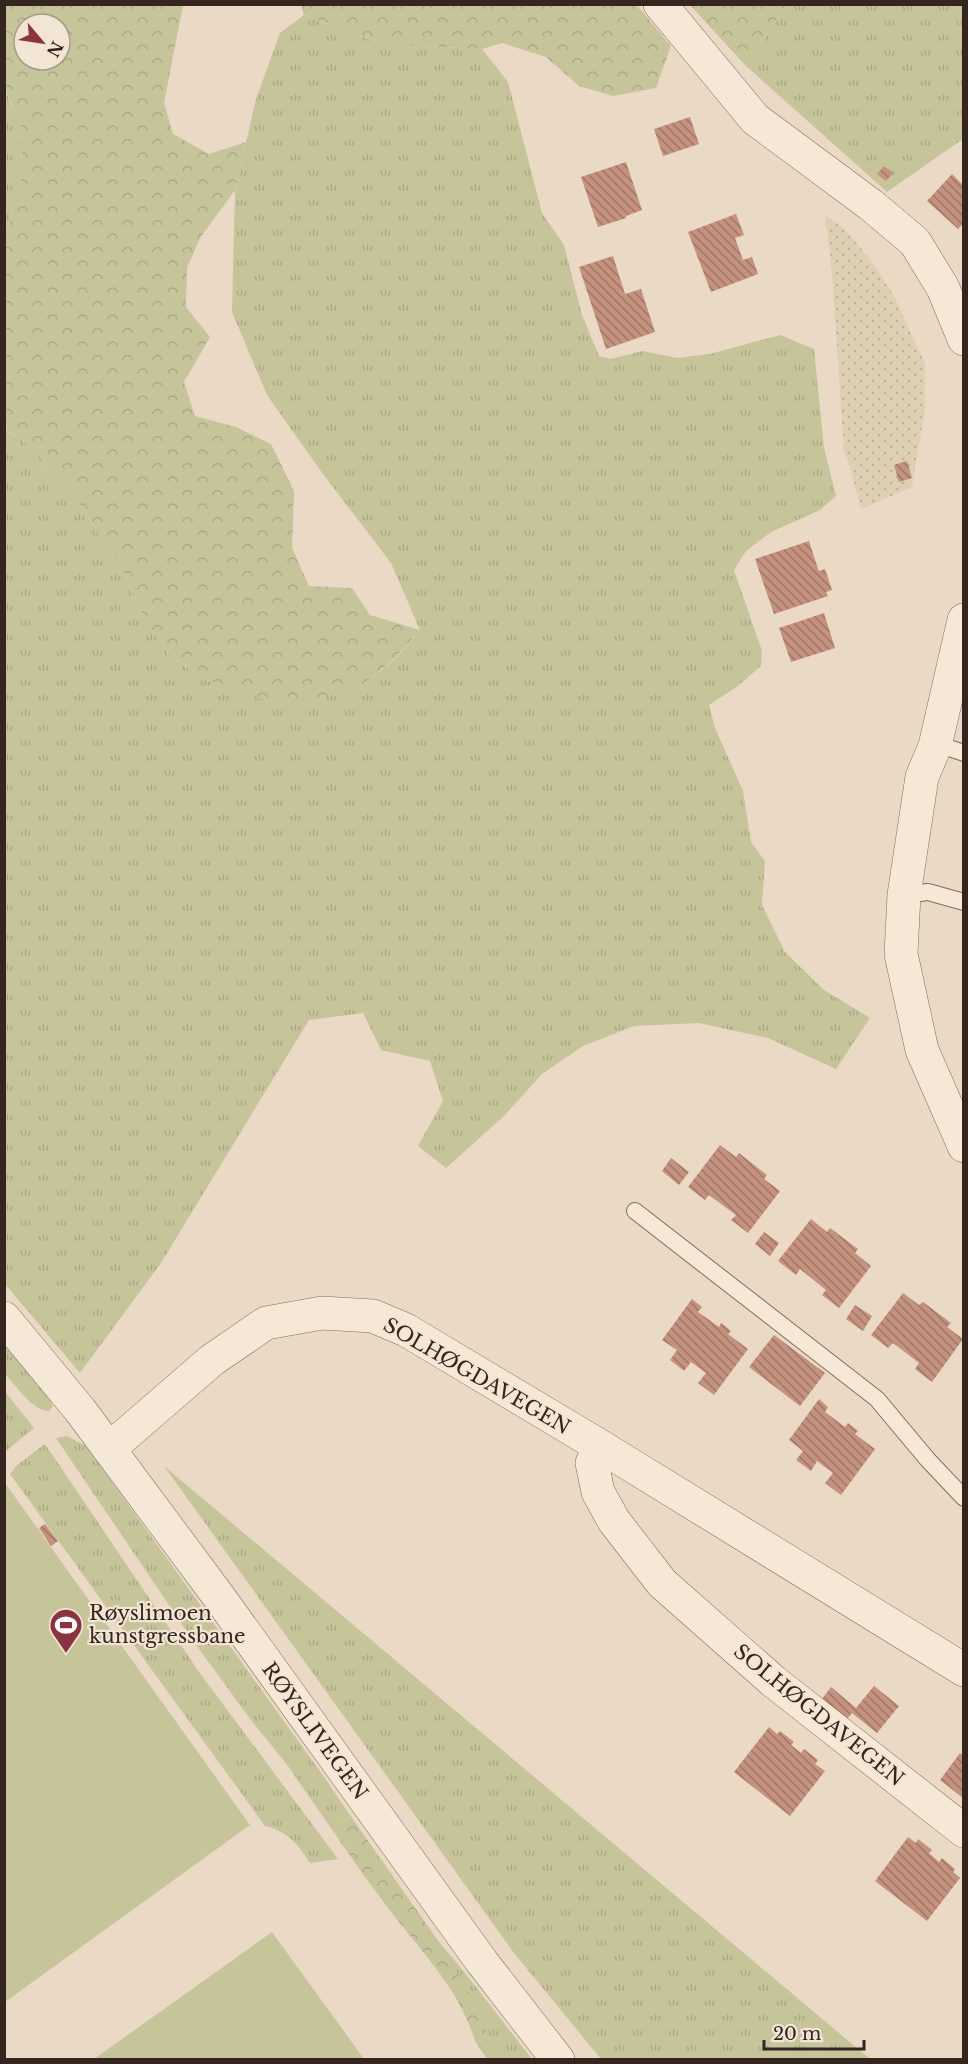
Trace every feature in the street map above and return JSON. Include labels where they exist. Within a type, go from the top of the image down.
[{"type":"street","points":[[660,4],[756,119],[871,205],[915,242],[943,288],[963,339]]},
{"type":"street","points":[[962,642],[949,749],[922,777],[904,895],[901,954],[922,1050],[963,1146]]},
{"type":"street","name":"SOLHØGDAVEGEN","points":[[109,1449],[212,1360],[266,1323],[322,1313],[373,1316],[405,1330],[600,1446],[963,1670]]},
{"type":"street","name":"RØYSLIVEGEN","points":[[4,1318],[80,1410],[219,1597],[482,1962],[558,2060]]},
{"type":"street","name":"SOLHØGDAVEGEN","points":[[600,1446],[592,1463],[598,1492],[614,1521],[662,1583],[773,1681],[963,1831]]},
{"type":"lane","points":[[904,895],[928,892],[963,902]]},
{"type":"lane","points":[[635,1211],[877,1399],[963,1498]]},
{"type":"shaded area","points":[[825,216],[837,223],[855,241],[876,267],[895,298],[925,364],[925,409],[912,487],[861,509],[844,451],[832,271]]},
{"type":"green space","points":[[4,5],[183,5],[164,103],[173,134],[209,154],[246,142],[235,190],[200,238],[187,268],[186,307],[210,337],[184,382],[195,416],[236,427],[271,444],[294,491],[292,548],[309,586],[352,588],[370,615],[420,630],[394,659],[364,684],[313,701],[265,700],[208,681],[171,656],[146,621],[122,569],[65,481],[23,441],[5,429],[5,228],[9,222],[21,181],[22,129],[5,88]]},
{"type":"green space","points":[[301,5],[637,5],[671,46],[656,88],[613,96],[579,86],[546,57],[502,43],[482,49],[382,44],[304,15]]},
{"type":"green space","points":[[690,5],[786,5],[746,66]]},
{"type":"green space","points":[[786,5],[963,5],[963,139],[887,192],[746,66]]},
{"type":"green space","points":[[304,15],[382,44],[482,49],[508,82],[542,213],[564,245],[582,315],[599,356],[610,359],[643,351],[677,358],[710,354],[780,335],[814,349],[824,448],[836,496],[820,510],[771,532],[746,551],[734,570],[762,651],[761,666],[738,686],[709,705],[715,728],[743,791],[751,842],[765,861],[762,905],[785,952],[824,990],[870,1018],[836,1069],[768,1038],[699,1023],[634,1026],[583,1046],[542,1074],[503,1117],[446,1168],[418,1146],[443,1101],[430,1061],[381,1050],[363,1013],[309,1020],[161,1263],[80,1373],[5,1284],[4,429],[23,441],[65,481],[122,569],[146,621],[171,656],[208,681],[313,701],[364,684],[395,659],[420,630],[391,563],[320,470],[267,395],[232,312],[235,190],[256,99],[280,33]]},
{"type":"green space","points":[[4,88],[22,128],[21,181],[9,222],[5,228]]},
{"type":"green space","points":[[5,1341],[48,1396],[53,1406],[49,1411],[31,1403],[5,1374]]},
{"type":"green space","points":[[4,1390],[34,1428],[6,1451],[4,1448]]},
{"type":"green space","points":[[67,1436],[86,1446],[350,1815],[335,1834],[288,1766],[196,1645],[56,1438]]},
{"type":"green space","points":[[45,1444],[199,1672],[338,1859],[310,1863],[291,1839],[280,1831],[265,1826],[10,1474],[17,1465]]},
{"type":"green space","points":[[164,1466],[870,2059],[601,2059],[514,1953]]},
{"type":"green space","name":"Røyslimoen kunstgressbane","points":[[5,1483],[250,1825],[4,2002]]},
{"type":"green space","points":[[350,1815],[439,1942],[475,2003],[489,2036],[483,2042],[475,2041],[469,2023],[451,1991],[430,1960],[379,1897],[335,1834]]},
{"type":"green space","points":[[272,1932],[364,2059],[94,2059]]},
{"type":"green space","points":[[439,1942],[532,2059],[487,2059],[475,2041],[483,2042]]},
{"type":"building","points":[[690,117],[699,144],[663,156],[654,129]]},
{"type":"building","points":[[626,162],[642,210],[598,227],[581,177]]},
{"type":"building","points":[[884,166],[893,173],[886,181],[877,174]]},
{"type":"building","points":[[952,174],[963,185],[963,224],[958,229],[927,201]]},
{"type":"building","points":[[736,214],[744,235],[735,238],[743,260],[752,257],[758,274],[711,292],[688,232]]},
{"type":"building","points":[[613,256],[625,294],[641,289],[655,332],[606,349],[579,267]]},
{"type":"building","points":[[907,461],[912,478],[899,482],[894,465]]},
{"type":"building","points":[[809,541],[818,569],[819,571],[825,569],[832,590],[826,592],[828,596],[774,614],[755,559]]},
{"type":"building","points":[[824,613],[835,648],[791,662],[779,628]]},
{"type":"building","points":[[720,1145],[736,1157],[739,1153],[767,1175],[764,1179],[780,1191],[748,1233],[731,1220],[736,1215],[709,1195],[705,1200],[688,1187]]},
{"type":"building","points":[[671,1158],[689,1172],[679,1185],[662,1171]]},
{"type":"building","points":[[811,1219],[827,1232],[830,1228],[858,1249],[855,1253],[871,1266],[839,1308],[822,1295],[826,1290],[800,1269],[796,1275],[778,1261]]},
{"type":"building","points":[[764,1232],[779,1243],[770,1256],[755,1244]]},
{"type":"building","points":[[903,1293],[919,1305],[923,1302],[951,1323],[947,1327],[963,1339],[932,1382],[915,1369],[919,1363],[893,1343],[888,1348],[871,1335]]},
{"type":"building","points":[[692,1299],[702,1307],[698,1312],[719,1327],[721,1323],[731,1331],[728,1334],[748,1349],[714,1395],[698,1383],[706,1373],[691,1362],[684,1371],[670,1360],[677,1350],[662,1340]]},
{"type":"building","points":[[855,1305],[872,1316],[863,1331],[846,1319]]},
{"type":"building","points":[[774,1335],[825,1373],[800,1406],[749,1367]]},
{"type":"building","points":[[819,1399],[828,1407],[825,1412],[845,1427],[848,1423],[858,1431],[855,1434],[875,1449],[841,1495],[825,1483],[833,1473],[817,1461],[811,1471],[796,1460],[803,1451],[789,1440]]},
{"type":"building","points":[[45,1524],[58,1541],[51,1546],[39,1528]]},
{"type":"building","points":[[874,1686],[899,1706],[877,1733],[852,1713],[847,1719],[822,1699],[831,1687],[856,1708]]},
{"type":"building","points":[[769,1727],[777,1734],[780,1731],[794,1742],[791,1745],[801,1753],[804,1749],[818,1760],[815,1764],[825,1771],[790,1816],[734,1772]]},
{"type":"building","points":[[960,1753],[963,1756],[963,1798],[940,1780]]},
{"type":"building","points":[[908,1837],[916,1843],[918,1839],[932,1850],[929,1853],[939,1862],[942,1858],[955,1869],[953,1872],[960,1878],[927,1921],[875,1881]]},
{"type":"place","name":"Røyslimoen kunstgressbane","points":[[66,1654]]}]
